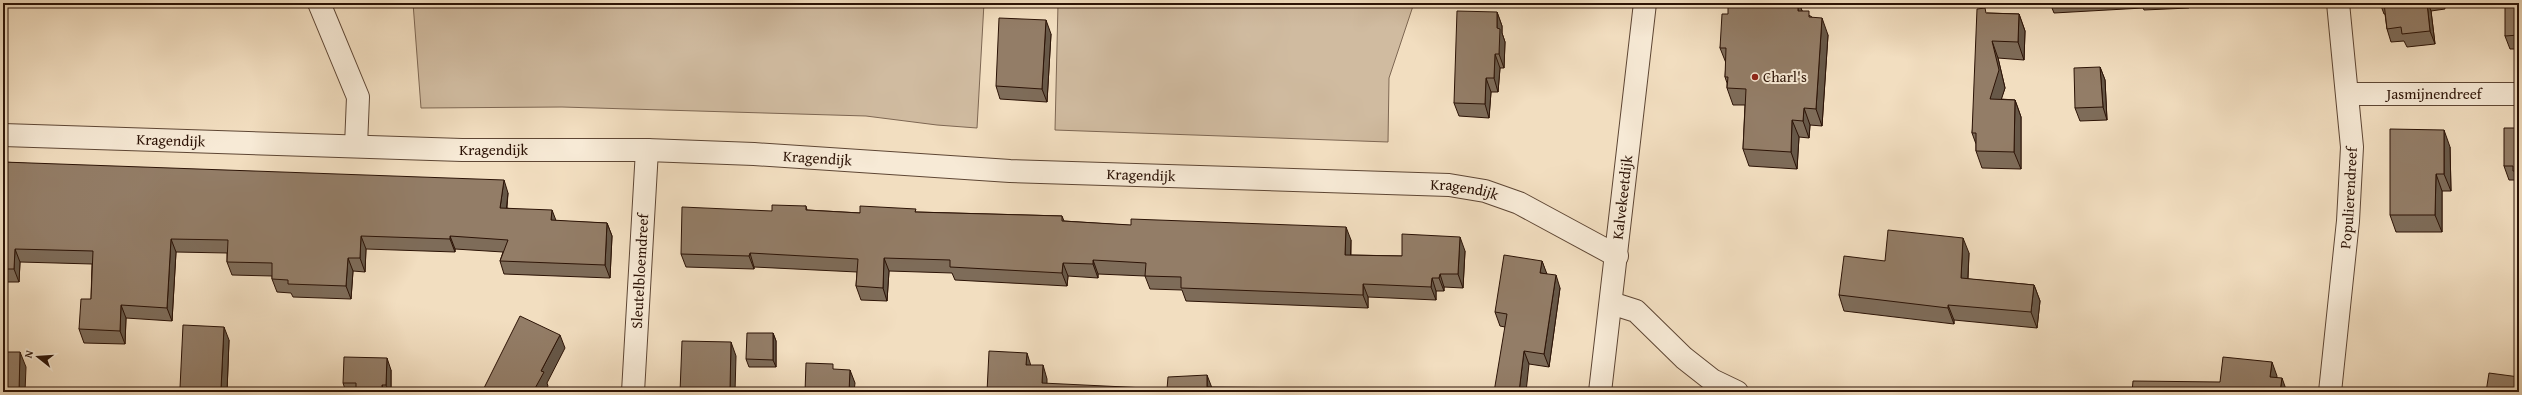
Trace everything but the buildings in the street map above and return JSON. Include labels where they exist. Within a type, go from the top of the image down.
[{"type":"street","points":[[319,3],[358,97],[356,146]]},
{"type":"street","name":"Kalvekeetdijk","points":[[1600,392],[1617,256],[1645,3]]},
{"type":"street","name":"Populierendreef","points":[[2330,392],[2348,220],[2352,147],[2338,3]]},
{"type":"street","name":"Jasmijnendreef","points":[[2348,94],[2519,94]]},
{"type":"street","name":"Kragendijk","points":[[3,135],[462,150],[647,150],[754,154],[1010,171],[1449,185],[1485,191],[1520,203],[1617,256]]},
{"type":"street","name":"Sleutelbloemdreef","points":[[633,392],[647,150]]},
{"type":"street","points":[[1611,303],[1636,311],[1684,358],[1712,380],[1737,392]]},
{"type":"shaded area","points":[[413,3],[984,3],[977,128],[937,125],[866,116],[562,107],[421,108]]},
{"type":"shaded area","points":[[984,3],[1414,3],[1389,78],[1388,142],[1055,130],[1058,4]]},
{"type":"place","name":"Charl's","points":[[1755,77]]}]
